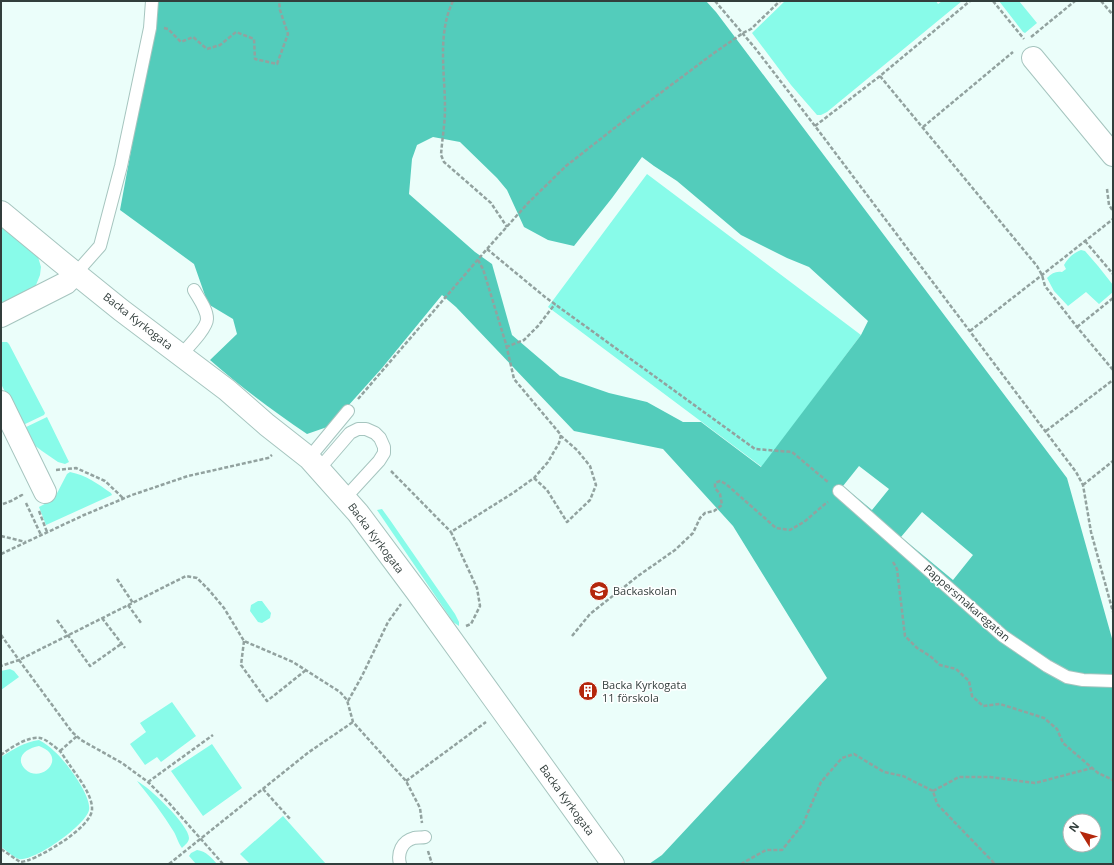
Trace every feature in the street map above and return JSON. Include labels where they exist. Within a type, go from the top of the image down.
[{"type":"street","points":[[1023,55],[1113,155]]},
{"type":"street","name":"Backa Kyrkogata","points":[[1,212],[121,310],[227,390],[314,463],[358,513],[614,864]]},
{"type":"street","points":[[1,316],[66,283],[76,272]]},
{"type":"street","points":[[1,402],[6,424],[35,472],[45,492]]},
{"type":"lane","points":[[76,272],[100,246],[121,166],[150,28],[152,1]]},
{"type":"lane","points":[[181,355],[208,321],[206,312],[194,290]]},
{"type":"lane","points":[[314,463],[348,411]]},
{"type":"lane","points":[[314,463],[350,433],[358,429],[366,429],[375,433],[380,438],[384,447],[384,453],[345,498]]},
{"type":"lane","name":"Pappersmakaregatan","points":[[841,493],[1003,636],[1047,666],[1067,677],[1083,680],[1113,681]]},
{"type":"lane","points":[[400,864],[399,852],[404,842],[414,838],[425,837]]},
{"type":"path","points":[[150,28],[168,28],[181,42],[192,37],[207,49],[220,45],[236,32],[254,39],[255,59],[277,64],[288,34],[280,10],[279,1]]},
{"type":"path","points":[[453,1],[449,8],[444,30],[443,54],[445,110],[441,155],[444,162],[491,203],[507,227]]},
{"type":"path","points":[[715,1],[743,33],[815,126],[1076,472],[1083,485],[1091,532],[1113,612]]},
{"type":"path","points":[[348,411],[487,249],[528,203],[566,166],[714,53],[751,29],[780,1]]},
{"type":"path","points":[[815,126],[880,76],[970,1]]},
{"type":"path","points":[[993,1],[1026,41],[1075,1]]},
{"type":"path","points":[[1101,1],[1113,16]]},
{"type":"path","points":[[923,127],[1023,55]]},
{"type":"path","points":[[880,76],[1038,266],[1045,286],[1113,370]]},
{"type":"path","points":[[1107,188],[1109,205],[1113,211]]},
{"type":"path","points":[[970,330],[1042,276],[1113,219]]},
{"type":"path","points":[[1085,241],[1113,274]]},
{"type":"path","points":[[487,249],[555,304],[755,449],[792,452],[841,493],[825,504],[804,522],[790,530],[776,528],[726,484],[720,481],[715,483],[715,488],[720,494],[722,505],[714,511],[705,513],[700,518],[693,534],[675,550],[638,576],[590,614],[572,636]]},
{"type":"path","points":[[478,260],[483,269],[514,379],[561,435],[577,450],[590,466],[596,485],[590,500],[567,522],[547,490],[534,478]]},
{"type":"path","points":[[1077,326],[1113,298]]},
{"type":"path","points":[[506,347],[524,340],[538,326],[555,304]]},
{"type":"path","points":[[1046,431],[1113,380]]},
{"type":"path","points":[[451,532],[534,478],[548,462],[559,443],[561,435]]},
{"type":"path","points":[[1,554],[84,515],[124,499],[188,476],[268,458],[289,441]]},
{"type":"path","points":[[379,460],[401,480],[451,532],[477,588],[480,606],[471,624],[448,635]]},
{"type":"path","points":[[1083,485],[1113,462]]},
{"type":"path","points":[[35,472],[76,468],[105,481],[124,499]]},
{"type":"path","points":[[3,504],[22,495]]},
{"type":"path","points":[[25,500],[41,535]]},
{"type":"path","points":[[886,533],[885,540],[889,554],[897,569],[905,636],[917,648],[930,656],[940,665],[956,669],[969,681],[972,696],[983,706],[1000,704],[1044,718],[1057,729],[1063,742],[1098,773],[1113,780]]},
{"type":"path","points":[[1,536],[26,542]]},
{"type":"path","points":[[1,666],[18,660],[186,576],[197,578],[224,608],[244,641],[293,662],[340,692],[347,702],[353,722],[406,781],[420,808],[432,864]]},
{"type":"path","points":[[117,579],[133,603]]},
{"type":"path","points":[[347,702],[362,676],[388,622],[400,605],[417,592]]},
{"type":"path","points":[[128,605],[141,622]]},
{"type":"path","points":[[102,618],[125,648]]},
{"type":"path","points":[[57,620],[90,666],[121,644]]},
{"type":"path","points":[[1,635],[72,732],[81,740],[122,764],[148,782],[169,803],[223,864]]},
{"type":"path","points":[[244,641],[241,665],[267,701],[306,670]]},
{"type":"path","points":[[406,781],[492,717],[503,711]]},
{"type":"path","points":[[169,864],[309,752],[353,722]]},
{"type":"path","points":[[148,782],[213,735]]},
{"type":"path","points":[[60,751],[77,736]]},
{"type":"path","points":[[1,755],[32,738],[43,739],[60,751],[88,792],[92,810],[90,817],[71,836],[52,849],[28,861],[20,862],[1,849]]},
{"type":"path","points":[[741,864],[766,850],[782,850],[803,824],[821,782],[842,758],[854,754],[884,772],[903,776],[933,791],[937,804],[995,864]]},
{"type":"path","points":[[933,791],[960,778],[990,777],[1035,783],[1092,768]]},
{"type":"path","points":[[263,789],[291,820]]},
{"type":"green space","points":[[157,1],[706,1],[716,12],[1067,478],[1113,642],[1113,864],[649,864],[662,855],[827,678],[733,526],[663,449],[574,431],[456,307],[442,295],[382,368],[330,426],[307,434],[233,380],[210,360],[237,334],[233,319],[208,304],[194,264],[120,210],[153,31]],"holes":[[[433,137],[460,142],[497,178],[507,190],[524,227],[548,240],[574,246],[642,157],[677,181],[741,235],[787,258],[809,267],[868,321],[861,335],[761,467],[701,422],[683,422],[647,402],[609,393],[560,376],[512,335],[492,264],[475,252],[409,194],[412,159],[417,145]],[[859,466],[889,489],[872,510],[843,486]],[[922,512],[973,555],[953,580],[901,537]]]},
{"type":"green space","points":[[785,1],[936,1],[938,4],[942,1],[962,1],[827,112],[817,115],[791,85],[752,33]]},
{"type":"green space","points":[[999,1],[1019,1],[1037,23],[1025,33],[1023,32]]},
{"type":"green space","points":[[647,174],[861,335],[762,467],[548,307]]},
{"type":"green space","points":[[1,225],[33,250],[38,257],[41,267],[36,285],[30,291],[1,305]]},
{"type":"green space","points":[[1081,250],[1085,251],[1113,285],[1113,292],[1099,304],[1086,292],[1068,306],[1054,291],[1047,278],[1054,273],[1062,272],[1066,269],[1064,265],[1067,260],[1073,254]]},
{"type":"green space","points":[[1,342],[7,342],[9,344],[45,413],[44,415],[21,426],[1,384]]},
{"type":"green space","points":[[47,417],[69,462],[65,464],[58,462],[29,441],[22,429]]},
{"type":"green space","points":[[70,472],[92,480],[112,495],[46,525],[39,507],[54,499],[67,474]]},
{"type":"green space","points":[[382,509],[455,614],[459,622],[459,626],[453,622],[377,510]]},
{"type":"green space","points":[[258,601],[262,601],[271,613],[270,618],[262,623],[258,622],[250,611],[251,605]]},
{"type":"green space","points":[[10,669],[19,677],[1,690],[1,671]]},
{"type":"green space","points":[[172,702],[196,736],[161,762],[157,757],[145,765],[130,744],[146,732],[140,723]]},
{"type":"green space","points":[[39,740],[65,762],[77,779],[86,796],[89,804],[89,810],[86,817],[79,824],[47,849],[36,855],[19,859],[1,847],[1,757],[19,746]],"holes":[[[39,746],[48,751],[52,756],[52,762],[49,768],[44,772],[38,774],[31,773],[22,765],[21,757],[26,751]]]},
{"type":"green space","points":[[212,744],[242,788],[203,816],[171,771]]},
{"type":"green space","points":[[137,781],[159,798],[183,824],[189,839],[182,848],[174,832],[152,799]]},
{"type":"green space","points":[[283,816],[326,864],[250,864],[240,854]]},
{"type":"green space","points":[[197,850],[206,853],[217,864],[196,864],[189,856]]},
{"type":"place","name":"Backaskolan","points":[[599,591]]},
{"type":"place","name":"Backa Kyrkogata 11 förskola","points":[[588,691]]}]
